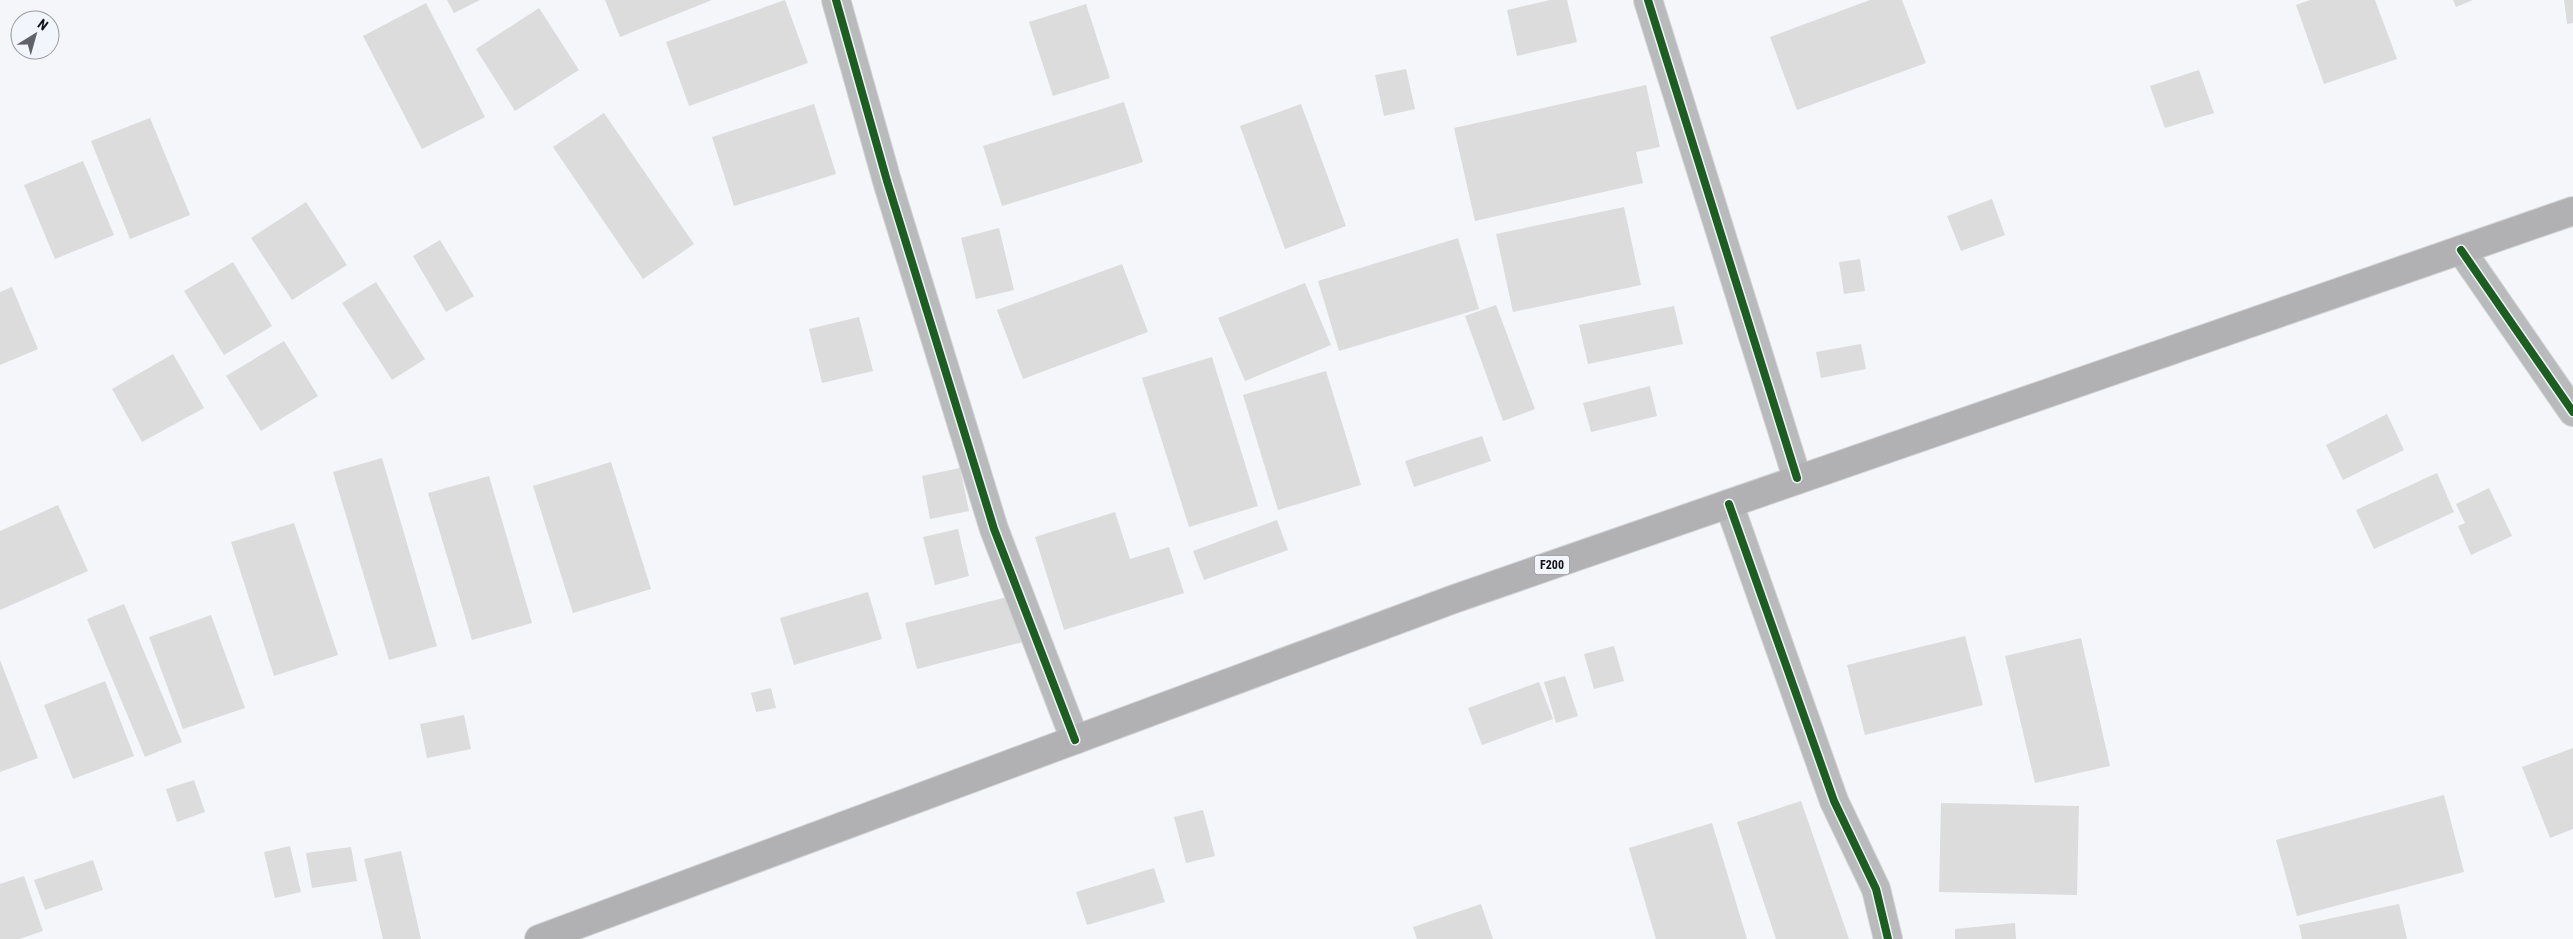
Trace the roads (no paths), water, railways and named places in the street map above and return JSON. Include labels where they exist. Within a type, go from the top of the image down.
[{"type":"main road","name":"F200","points":[[539,939],[1454,599],[1729,504],[1797,478],[2573,212]]},
{"type":"street","points":[[836,0],[887,181],[994,529],[1075,740]]},
{"type":"street","points":[[1648,0],[1797,478]]},
{"type":"street","points":[[2461,250],[2573,412]]},
{"type":"street","points":[[1729,504],[1834,801],[1876,889],[1888,939]]}]
